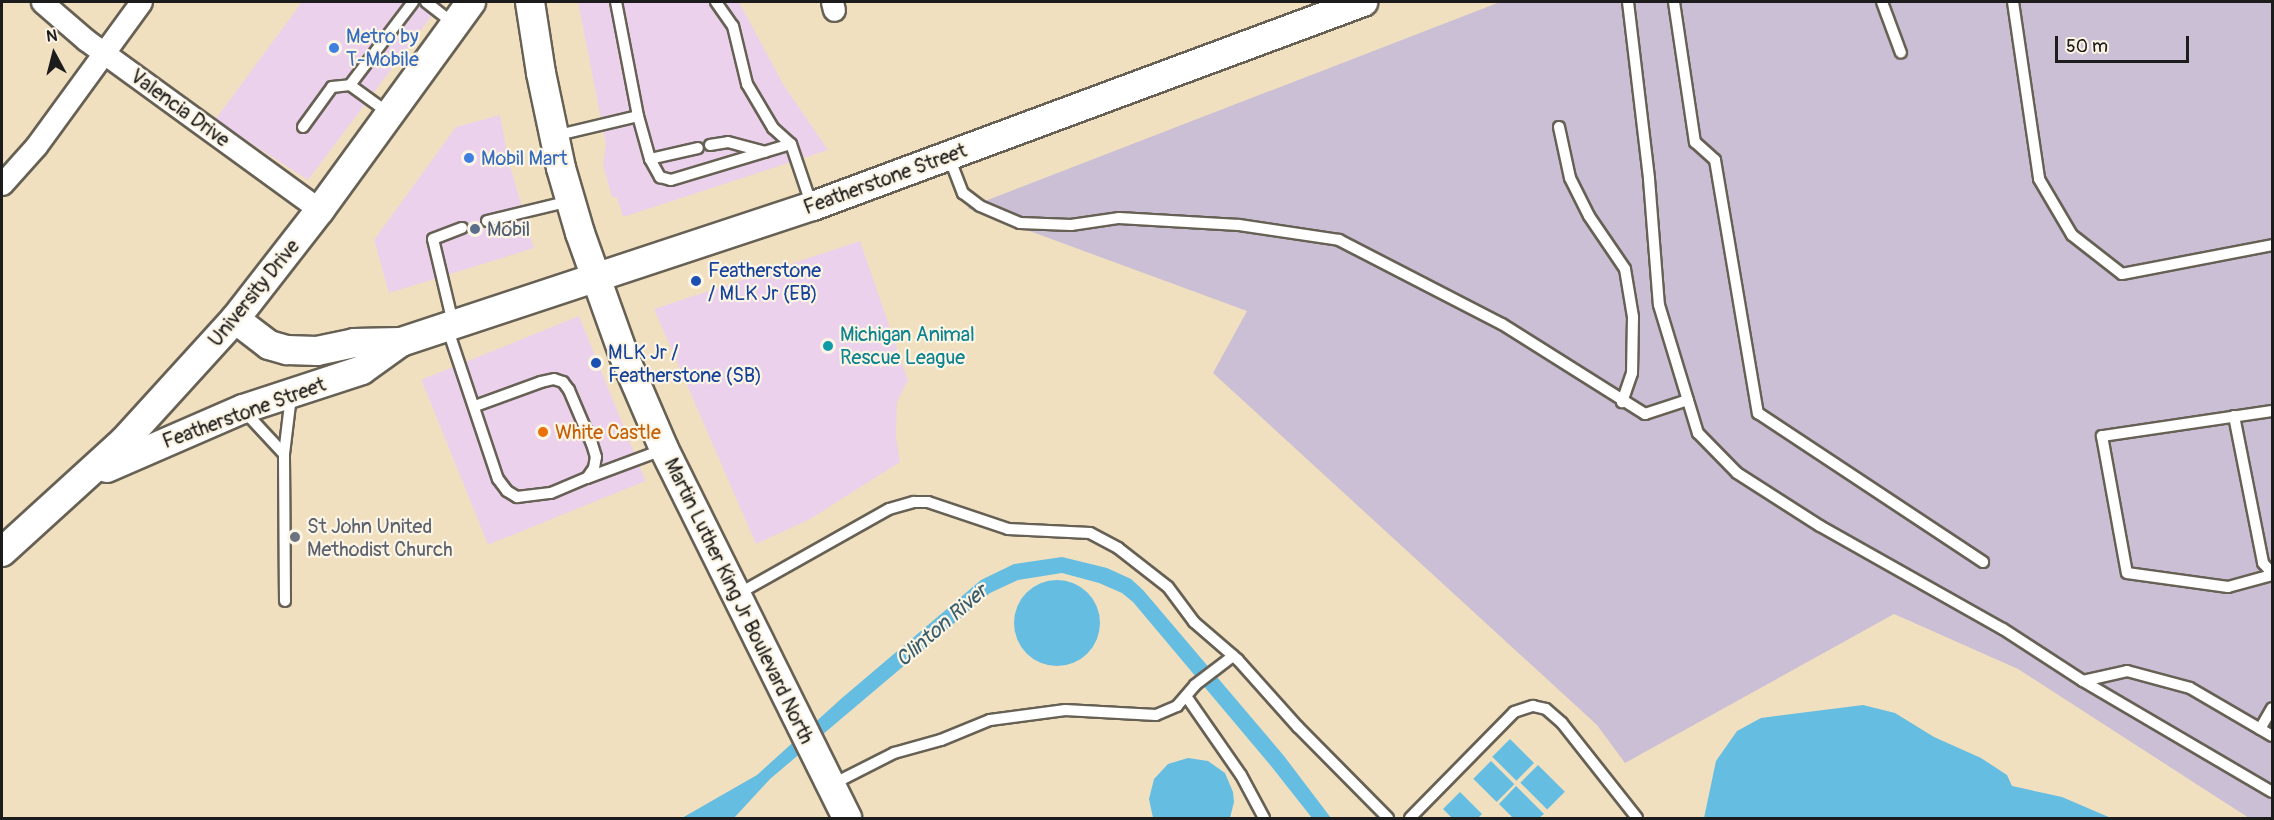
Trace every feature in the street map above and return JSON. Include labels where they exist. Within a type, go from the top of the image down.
[{"type":"main road","name":"University Drive","points":[[2,552],[84,480],[164,399],[235,319],[320,210],[471,2]]},
{"type":"main road","name":"Martin Luther King Jr Boulevard North","points":[[530,2],[554,136],[571,201],[624,356],[664,449],[847,819]]},
{"type":"main road","name":"Featherstone Street","points":[[235,319],[269,345],[287,350],[317,351],[354,343],[401,342],[813,206],[1363,2]]},
{"type":"main road","name":"Featherstone Street","points":[[84,480],[144,450],[243,409],[362,370],[401,342]]},
{"type":"street","name":"Valencia Drive","points":[[42,2],[104,53],[320,210]]},
{"type":"street","points":[[2,184],[36,146],[141,2]]},
{"type":"lane","points":[[350,85],[413,2]]},
{"type":"lane","points":[[426,2],[454,25]]},
{"type":"lane","points":[[616,2],[638,116],[650,159],[660,177],[671,180],[791,144]]},
{"type":"lane","points":[[716,2],[733,26],[747,84],[773,128],[791,144],[813,206]]},
{"type":"lane","points":[[1628,2],[1649,179],[1659,305],[1698,434],[1737,473],[1820,526],[2003,629],[2083,681],[2272,792]]},
{"type":"lane","points":[[1674,2],[1695,142],[1715,160],[1758,413],[1983,562]]},
{"type":"lane","points":[[1882,2],[1901,53]]},
{"type":"lane","points":[[2013,2],[2039,179],[2072,235],[2122,274],[2272,245]]},
{"type":"lane","points":[[303,127],[332,87],[350,85],[390,114]]},
{"type":"lane","points":[[554,136],[638,116]]},
{"type":"lane","points":[[1559,127],[1570,178],[1589,216],[1625,269],[1633,317],[1632,373],[1622,402]]},
{"type":"lane","points":[[710,145],[728,142],[765,152]]},
{"type":"lane","points":[[650,159],[698,148]]},
{"type":"lane","points":[[948,156],[963,193],[980,206],[1020,223],[1071,225],[1119,218],[1239,225],[1339,240],[1502,324],[1622,402],[1645,414],[1688,400]]},
{"type":"lane","points":[[487,221],[571,201]]},
{"type":"lane","points":[[462,228],[433,238],[450,326],[498,478],[507,490],[517,497],[531,498],[551,493],[664,449]]},
{"type":"lane","points":[[475,406],[541,382],[554,380],[563,382],[569,390],[596,458],[594,468],[587,478]]},
{"type":"lane","points":[[285,601],[284,454],[292,393]]},
{"type":"lane","points":[[243,409],[284,454]]},
{"type":"lane","points":[[2235,416],[2263,562],[2272,574],[2228,587],[2127,573],[2102,436],[2235,416],[2272,411]]},
{"type":"lane","points":[[737,594],[889,509],[927,502],[1008,529],[1090,533],[1118,548],[1168,587],[1194,622],[1233,656],[1388,819]]},
{"type":"lane","points":[[829,782],[894,753],[941,740],[990,720],[1065,710],[1156,715],[1177,706],[1196,685],[1233,656]]},
{"type":"lane","points":[[2083,681],[2127,672],[2190,688],[2272,736]]},
{"type":"lane","points":[[1186,696],[1206,721],[1241,775],[1264,819]]},
{"type":"lane","points":[[1410,819],[1514,712],[1533,706],[1546,709],[1562,723],[1637,819]]},
{"type":"lane","points":[[2260,729],[2272,708]]},
{"type":"shaded area","points":[[302,2],[442,2],[308,180],[215,120]]},
{"type":"shaded area","points":[[578,2],[739,2],[783,84],[828,150],[623,217],[617,197],[612,197],[603,165],[606,144]]},
{"type":"shaded area","points":[[1500,2],[2272,2],[2272,818],[2249,818],[2018,669],[1894,614],[1625,763],[1597,725],[1213,373],[1247,311],[967,208]]},
{"type":"shaded area","points":[[500,115],[509,162],[534,248],[389,293],[374,240],[456,127]]},
{"type":"shaded area","points":[[860,241],[908,380],[897,402],[896,436],[900,462],[810,519],[756,544],[654,309]]},
{"type":"shaded area","points":[[579,316],[646,481],[488,545],[421,380]]},
{"type":"water","name":"Clinton River","points":[[1062,557],[1107,568],[1131,579],[1143,590],[1284,756],[1331,818],[1312,818],[1133,602],[1122,593],[1099,583],[1062,573],[1018,580],[990,593],[770,779],[734,818],[682,818],[757,775],[842,698],[981,580],[1014,564]]},
{"type":"water","points":[[1057,580],[1074,583],[1088,592],[1097,606],[1100,623],[1097,640],[1088,654],[1074,663],[1057,666],[1040,663],[1026,654],[1017,640],[1014,623],[1017,606],[1026,592],[1040,583]]},
{"type":"water","points":[[1863,705],[1895,713],[1934,737],[1981,758],[2007,775],[2012,786],[2062,797],[2111,818],[1704,818],[1716,761],[1737,731],[1761,718]]},
{"type":"water","points":[[1510,739],[1534,763],[1516,781],[1492,757]]},
{"type":"water","points":[[1188,758],[1208,761],[1225,773],[1233,792],[1234,802],[1230,818],[1153,818],[1149,799],[1154,779],[1168,764]]},
{"type":"water","points":[[1491,761],[1514,784],[1497,802],[1473,779]]},
{"type":"water","points":[[1538,765],[1565,792],[1547,810],[1520,783]]},
{"type":"water","points":[[1516,786],[1544,814],[1539,818],[1513,818],[1499,804]]},
{"type":"water","points":[[1460,792],[1482,814],[1478,818],[1452,818],[1443,809]]},
{"type":"place","name":"Metro by T-Mobile","points":[[334,48]]},
{"type":"place","name":"Mobil Mart","points":[[469,158]]},
{"type":"place","name":"Mobil","points":[[475,229]]},
{"type":"place","name":"Featherstone / MLK Jr (EB)","points":[[696,281]]},
{"type":"place","name":"Michigan Animal Rescue League","points":[[828,346]]},
{"type":"place","name":"MLK Jr / Featherstone (SB)","points":[[596,363]]},
{"type":"place","name":"White Castle","points":[[543,432]]},
{"type":"place","name":"St John United Methodist Church","points":[[295,537]]}]
